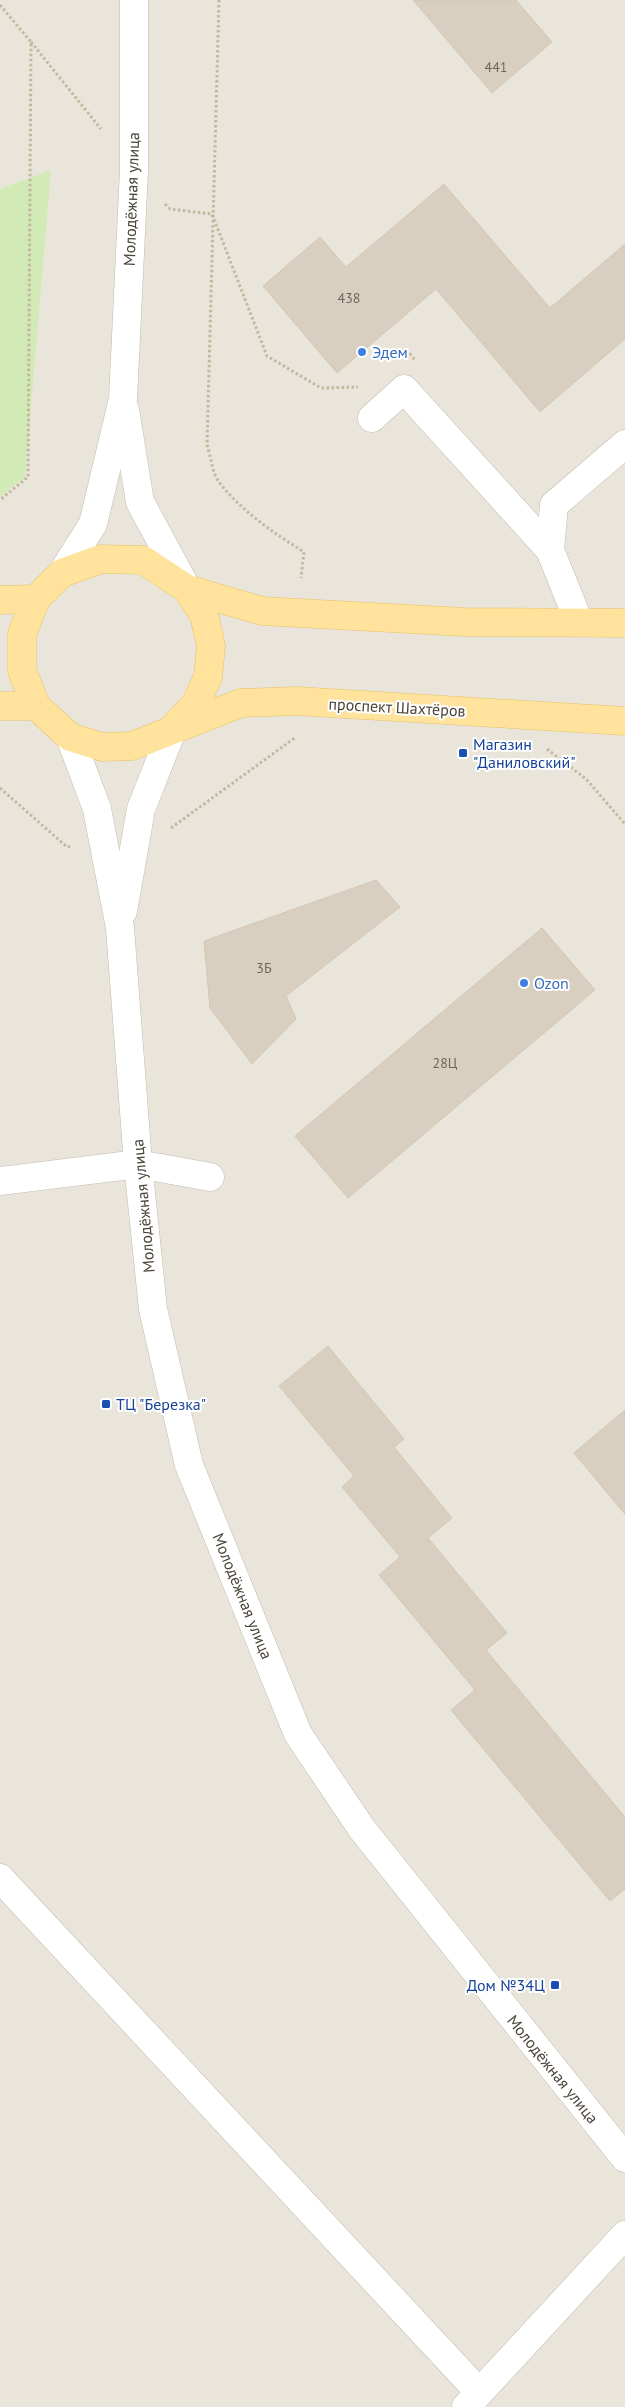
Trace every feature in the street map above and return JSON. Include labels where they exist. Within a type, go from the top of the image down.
[{"type":"main road","points":[[70,737],[36,706],[22,671],[22,634],[36,599],[62,573],[101,559],[143,560],[187,589],[262,611],[464,622],[625,623]]},
{"type":"main road","points":[[173,728],[195,705],[208,677],[211,646],[204,615],[187,589]]},
{"type":"main road","points":[[0,600],[36,599]]},
{"type":"main road","name":"проспект Шахтёров","points":[[70,737],[102,747],[132,746],[173,728],[241,703],[287,702],[625,721]]},
{"type":"main road","points":[[0,706],[36,706]]},
{"type":"street","name":"Молодёжная улица","points":[[62,573],[92,524],[123,399],[134,170],[134,0]]},
{"type":"street","points":[[372,418],[404,389],[550,550],[579,622]]},
{"type":"street","name":"Молодёжная улица","points":[[123,399],[140,502],[187,589]]},
{"type":"street","points":[[550,550],[554,505],[625,444]]},
{"type":"street","name":"Молодёжная улица","points":[[120,928],[140,808],[173,728]]},
{"type":"street","name":"Молодёжная улица","points":[[70,737],[97,809],[120,928],[138,1164],[152,1309],[189,1465],[298,1734],[362,1829],[625,2158]]},
{"type":"street","points":[[0,1181],[138,1164],[210,1177]]},
{"type":"street","points":[[0,1878],[472,2400],[625,2235]]},
{"type":"path","points":[[219,0],[207,445],[218,481],[246,510],[274,533],[304,552],[301,578]]},
{"type":"path","points":[[0,5],[31,42],[28,477],[0,500]]},
{"type":"path","points":[[212,214],[267,356],[321,388],[364,387]]},
{"type":"path","points":[[402,360],[410,354],[417,361]]},
{"type":"path","points":[[546,748],[586,779],[625,824]]},
{"type":"shaded area","points":[[0,0],[625,0],[625,2407],[0,2407]]},
{"type":"green space","points":[[51,170],[25,477],[0,497],[0,189]]},
{"type":"building","points":[[413,0],[516,0],[552,42],[492,93]]},
{"type":"building","points":[[444,184],[550,308],[625,244],[625,339],[540,412],[436,289],[337,373],[263,286],[320,237],[346,267]]},
{"type":"building","points":[[376,880],[400,907],[286,996],[296,1019],[252,1064],[210,1008],[204,941]]},
{"type":"building","points":[[542,928],[595,990],[348,1198],[295,1136]]},
{"type":"building","points":[[328,1346],[404,1439],[394,1447],[452,1518],[428,1538],[507,1633],[486,1650],[625,1817],[625,1889],[610,1901],[451,1710],[475,1690],[379,1575],[400,1557],[342,1487],[354,1476],[279,1386]]},
{"type":"building","points":[[625,1410],[625,1514],[574,1453]]},
{"type":"place","name":"Эдем","points":[[362,352]]},
{"type":"place","name":"Магазин \"Даниловский\"","points":[[463,753]]},
{"type":"place","name":"Ozon","points":[[524,983]]},
{"type":"place","name":"ТЦ \"Березка\"","points":[[106,1404]]},
{"type":"place","name":"Дом №34Ц","points":[[555,1985]]}]
